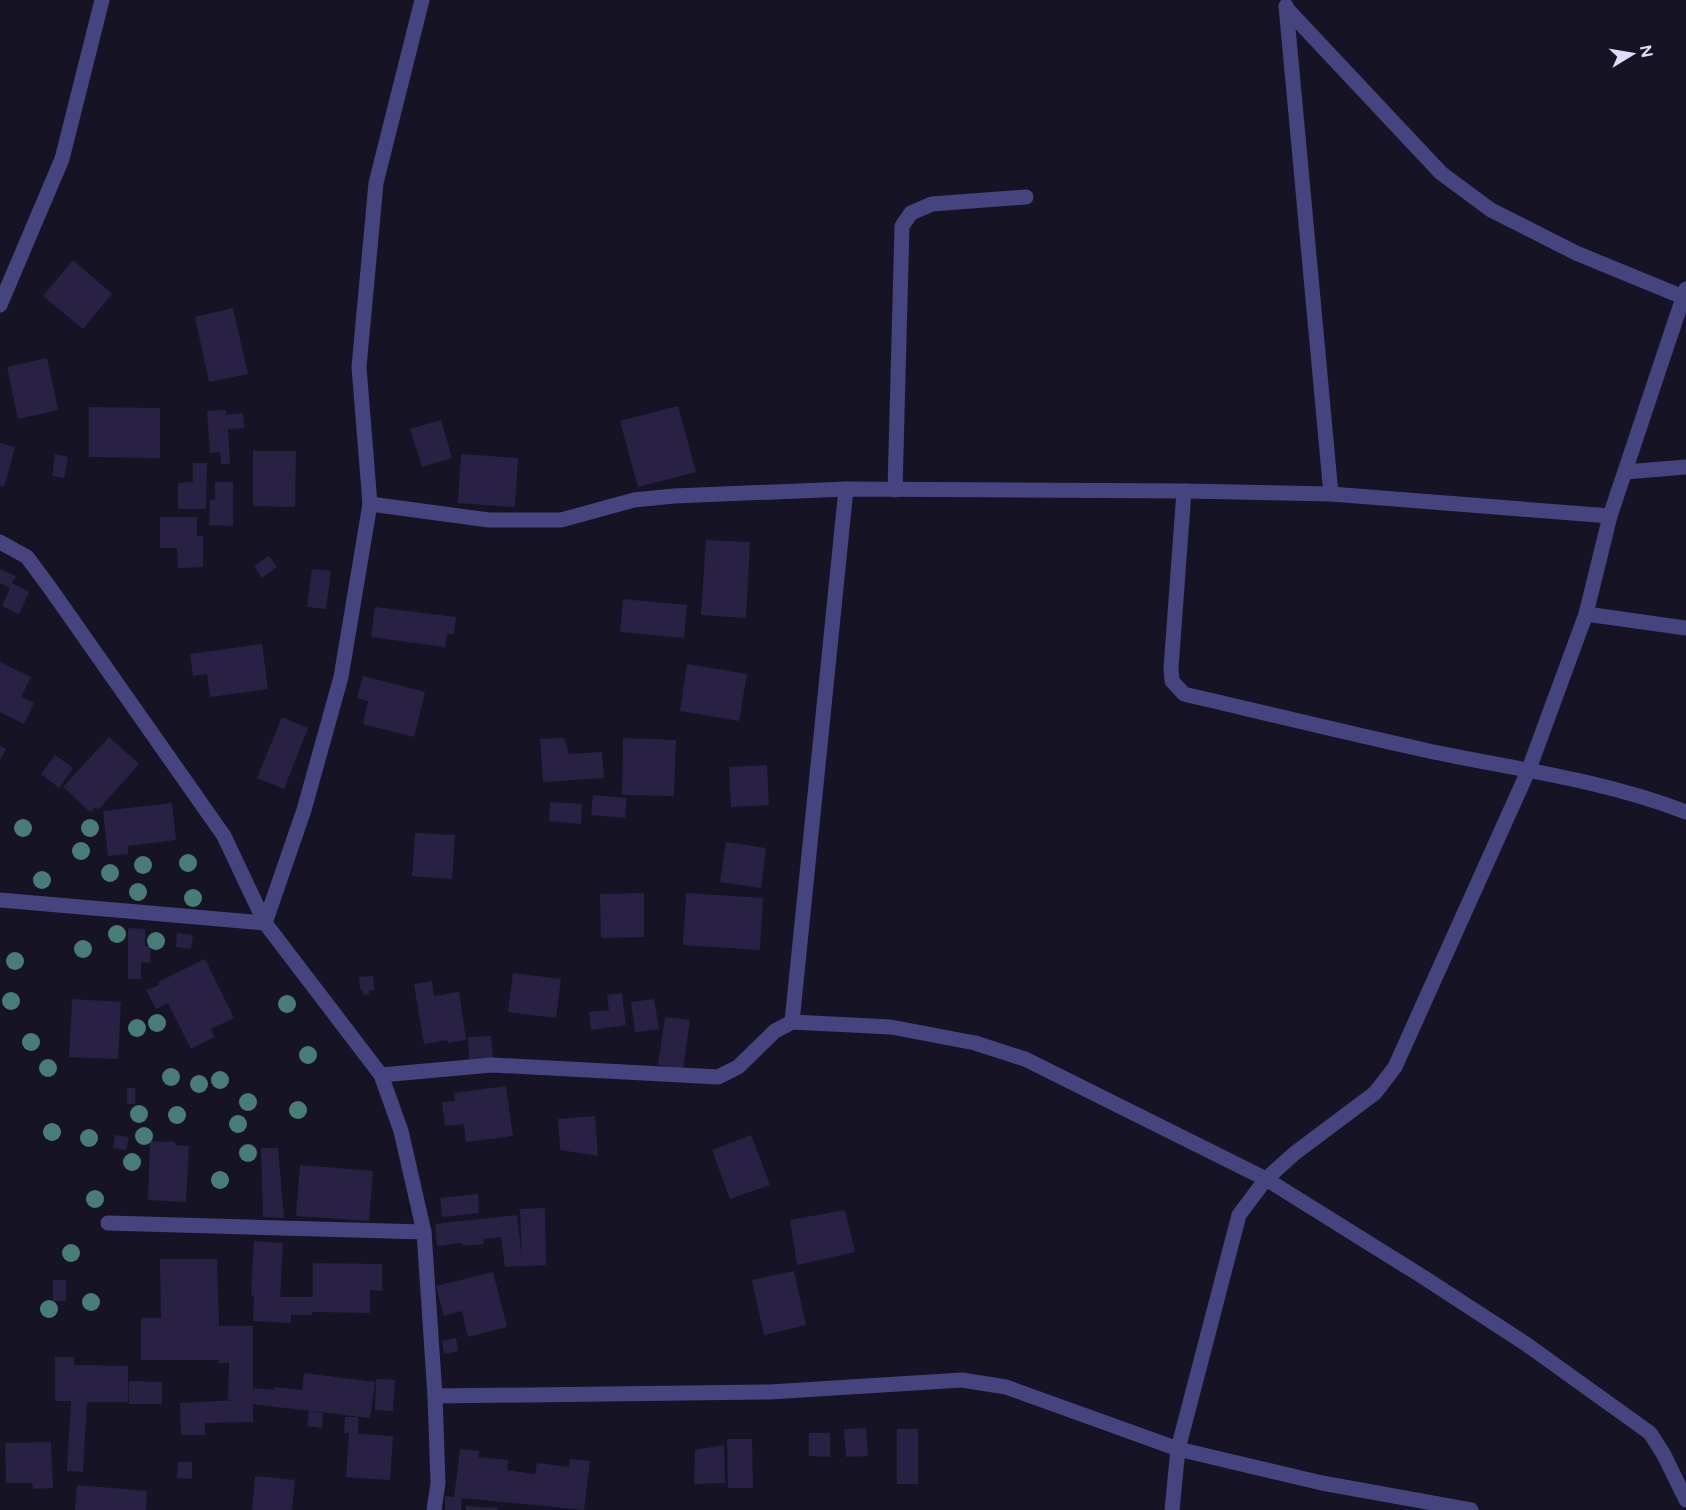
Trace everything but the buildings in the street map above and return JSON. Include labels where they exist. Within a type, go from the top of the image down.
[{"type":"street","points":[[0,305],[62,159],[102,0]]},
{"type":"street","points":[[266,923],[304,810],[341,677],[370,504],[359,367],[376,183],[422,0]]},
{"type":"street","points":[[1172,1510],[1178,1449],[1239,1215],[1266,1179],[1295,1153],[1375,1093],[1395,1067],[1529,769],[1586,614],[1610,516],[1684,293],[1576,253],[1491,210],[1441,173],[1286,5]]},
{"type":"street","points":[[1286,5],[1331,494]]},
{"type":"street","points":[[896,490],[902,226],[911,213],[932,204],[1026,197]]},
{"type":"street","points":[[1625,472],[1686,467]]},
{"type":"street","points":[[370,504],[489,520],[561,520],[634,500],[674,496],[846,489],[1184,491],[1331,494],[1610,516]]},
{"type":"street","points":[[792,1022],[846,489]]},
{"type":"street","points":[[1184,491],[1171,668],[1172,681],[1184,694],[1430,751],[1529,769],[1661,802],[1686,812]]},
{"type":"street","points":[[0,542],[27,557],[224,836],[266,923],[381,1075],[401,1131],[424,1232],[435,1396],[438,1483],[434,1510]]},
{"type":"street","points":[[1586,614],[1686,628]]},
{"type":"street","points":[[0,900],[266,923]]},
{"type":"street","points":[[381,1075],[492,1065],[718,1077],[738,1067],[775,1031],[792,1022],[891,1027],[975,1043],[1025,1059],[1266,1179],[1526,1344],[1650,1433],[1664,1455],[1686,1500]]},
{"type":"street","points":[[108,1223],[424,1232]]},
{"type":"street","points":[[435,1396],[770,1392],[962,1380],[1006,1387],[1178,1449],[1322,1483],[1471,1510]]}]
